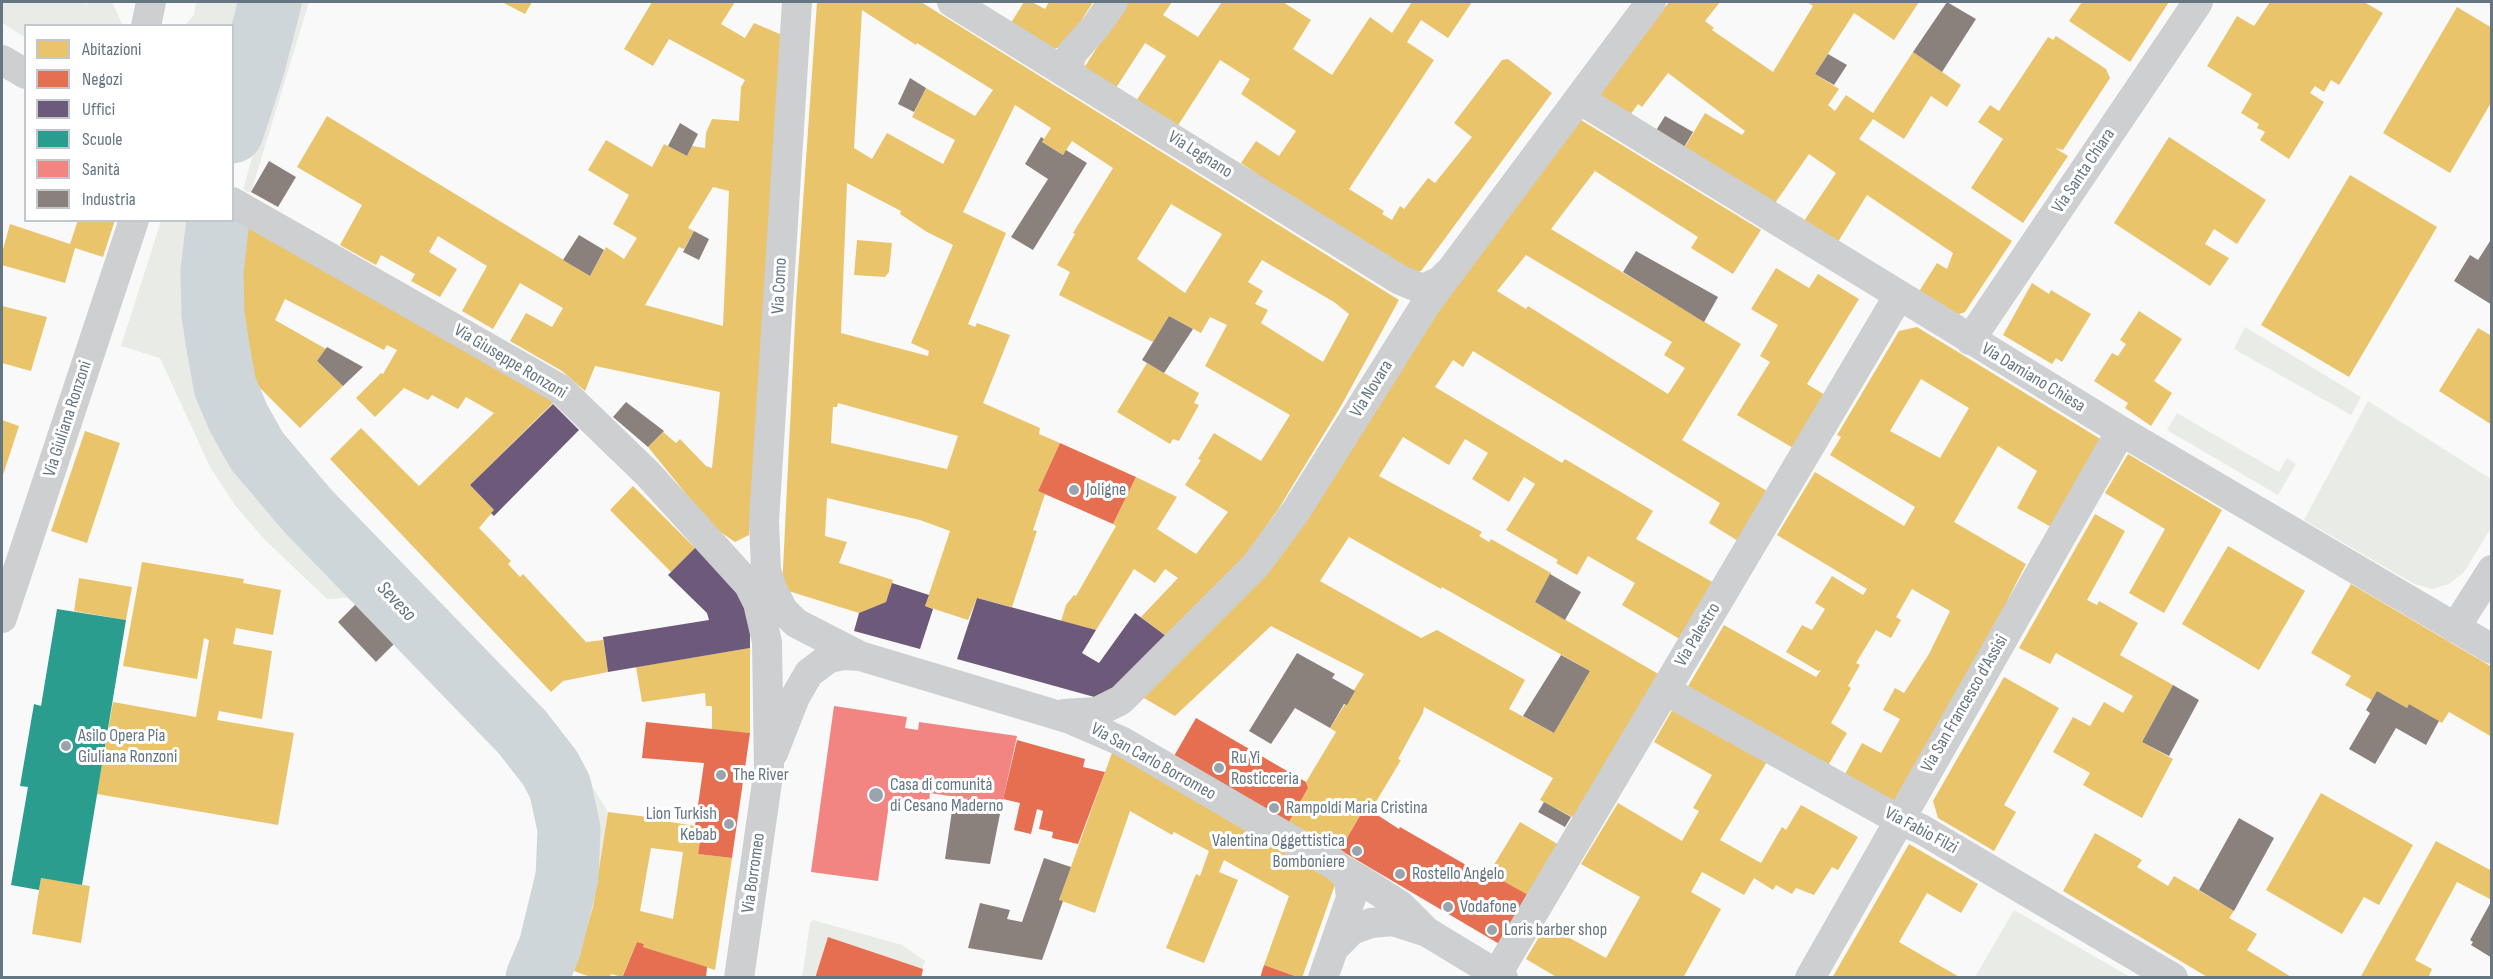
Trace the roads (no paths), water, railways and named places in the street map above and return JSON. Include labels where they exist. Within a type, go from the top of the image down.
[{"type":"street","points":[[146,24],[151,2]]},
{"type":"street","name":"Via Como","points":[[754,574],[765,521],[797,2]]},
{"type":"street","name":"Via Legnano","points":[[952,2],[1400,280],[1423,289],[1440,281],[1448,273]]},
{"type":"street","points":[[1073,75],[1068,66],[1072,53],[1113,2]]},
{"type":"street","name":"Via Novara","points":[[1049,712],[1087,714],[1121,700],[1242,580],[1296,511],[1426,304],[1651,2]]},
{"type":"street","name":"Via Santa Chiara","points":[[1970,340],[2198,2]]},
{"type":"street","name":"Via Damiano Chiesa","points":[[1580,99],[1898,297],[2492,649]]},
{"type":"street","name":"Via Giuseppe Ronzoni","points":[[238,205],[560,389],[754,574]]},
{"type":"street","name":"Via Giuliana Ronzoni","points":[[2,618],[133,222]]},
{"type":"street","name":"Via Palestro","points":[[1500,976],[1665,690],[1898,297]]},
{"type":"street","name":"Via San Francesco d'Assisi","points":[[1810,978],[2121,431]]},
{"type":"street","points":[[2455,628],[2492,570]]},
{"type":"street","name":"Via San Carlo Borromeo","points":[[754,574],[773,591],[789,617],[860,656],[1049,712],[1090,726],[1121,741],[1334,863],[1394,901],[1427,932],[1500,976]]},
{"type":"street","name":"Via Borromeo","points":[[739,978],[769,768],[768,660],[765,627],[758,603],[754,574]]},
{"type":"street","name":"Via Borromeo","points":[[769,768],[795,697],[809,673],[829,658],[844,655],[860,656]]},
{"type":"street","name":"Via Fabio Filzi","points":[[1665,690],[1899,820],[1921,829],[2173,978]]},
{"type":"street","points":[[1327,964],[1346,915],[1352,891],[1349,879],[1334,863]]},
{"type":"street","points":[[1327,964],[1336,942],[1352,930],[1371,923],[1393,921],[1427,932]]},
{"type":"waterway","name":"Seveso","points":[[234,126],[253,68],[270,2]]},
{"type":"waterway","name":"Seveso","points":[[218,222],[212,272],[213,314],[218,347],[225,386],[238,417],[257,451],[308,511],[522,732],[550,768],[560,787],[569,829],[567,877],[550,947],[537,978]]},
{"type":"place","name":"Joligne","points":[[1074,490]]},
{"type":"place","name":"Asilo Opera Pia Giuliana Ronzoni","points":[[66,746]]},
{"type":"place","name":"Ru Yi Rosticceria","points":[[1219,768]]},
{"type":"place","name":"The River","points":[[721,775]]},
{"type":"place","name":"Casa di comunità di Cesano Maderno","points":[[876,795]]},
{"type":"place","name":"Rampoldi Maria Cristina","points":[[1274,808]]},
{"type":"place","name":"Lion Turkish Kebab","points":[[729,824]]},
{"type":"place","name":"Valentina Oggettistica Bomboniere","points":[[1357,851]]},
{"type":"place","name":"Rostello Angelo","points":[[1400,874]]},
{"type":"place","name":"Vodafone","points":[[1448,907]]},
{"type":"place","name":"Loris barber shop","points":[[1492,930]]}]
